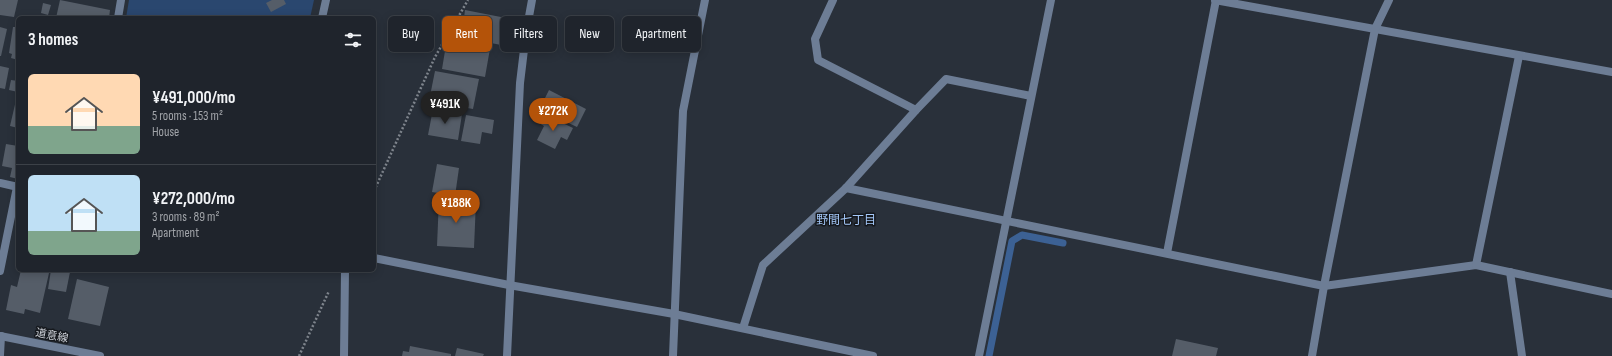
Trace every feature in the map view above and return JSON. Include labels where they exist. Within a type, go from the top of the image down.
[{"type":"street","points":[[118,16],[121,0]]},
{"type":"street","points":[[322,16],[326,0]]},
{"type":"street","points":[[507,356],[509,285],[520,83],[526,33],[532,0]]},
{"type":"street","points":[[673,356],[683,111],[705,0]]},
{"type":"street","points":[[833,0],[815,39],[818,60],[916,110]]},
{"type":"street","points":[[979,356],[1051,0]]},
{"type":"street","points":[[1167,253],[1216,0],[1612,72]]},
{"type":"street","points":[[1312,356],[1324,286],[1375,30],[1389,0]]},
{"type":"street","points":[[1476,265],[1519,56]]},
{"type":"street","points":[[743,328],[764,265],[846,188],[946,79],[1031,96]]},
{"type":"street","points":[[0,183],[16,187]]},
{"type":"street","points":[[846,188],[1324,286],[1476,265],[1612,294]]},
{"type":"street","points":[[0,271],[16,192]]},
{"type":"street","points":[[376,258],[509,285],[674,314],[873,356]]},
{"type":"street","points":[[344,356],[346,272]]},
{"type":"street","points":[[1510,272],[1522,356]]},
{"type":"street","points":[[0,336],[0,355]]},
{"type":"street","name":"道意線","points":[[0,336],[100,356]]},
{"type":"path","points":[[376,187],[435,57],[468,0]]},
{"type":"path","points":[[299,356],[332,284]]},
{"type":"shaded area","points":[[129,0],[314,0],[310,16],[126,16]]},
{"type":"building","points":[[0,0],[18,0],[14,17],[0,15]]},
{"type":"building","points":[[60,0],[110,10],[109,16],[56,16]]},
{"type":"building","points":[[272,0],[284,0],[286,4],[271,12],[266,3]]},
{"type":"building","points":[[43,3],[51,5],[48,15],[41,13]]},
{"type":"building","points":[[465,10],[500,17],[500,45],[492,43],[492,16],[464,16]]},
{"type":"building","points":[[0,27],[7,29],[1,56],[0,56]]},
{"type":"building","points":[[13,27],[16,27],[16,59],[11,58],[12,54],[9,53]]},
{"type":"building","points":[[445,52],[489,52],[485,77],[442,69]]},
{"type":"building","points":[[0,66],[9,68],[5,89],[0,88]]},
{"type":"building","points":[[435,71],[479,79],[473,109],[429,101]]},
{"type":"building","points":[[11,80],[16,81],[16,92],[9,90]]},
{"type":"building","points":[[549,90],[586,109],[577,127],[558,118],[561,112],[553,108],[554,105],[544,100]]},
{"type":"building","points":[[16,100],[16,128],[10,126]]},
{"type":"building","points":[[433,109],[462,114],[458,140],[428,135]]},
{"type":"building","points":[[544,114],[573,128],[567,140],[561,137],[555,149],[537,140],[544,126],[539,123]]},
{"type":"building","points":[[466,115],[494,120],[492,134],[482,132],[480,144],[461,141]]},
{"type":"building","points":[[6,144],[16,146],[16,178],[10,177],[12,168],[2,166]]},
{"type":"building","points":[[437,164],[459,168],[455,196],[432,192]]},
{"type":"building","points":[[439,199],[476,201],[474,248],[437,246]]},
{"type":"building","points":[[21,272],[49,273],[40,313],[25,309],[24,314],[6,310],[11,285],[17,287]]},
{"type":"building","points":[[51,272],[70,272],[66,292],[48,289]]},
{"type":"building","points":[[77,279],[109,287],[100,326],[68,319]]},
{"type":"building","points":[[1176,339],[1218,348],[1216,356],[1172,356]]},
{"type":"building","points":[[410,346],[451,354],[451,356],[402,356],[403,351],[409,352]]},
{"type":"building","points":[[457,348],[484,354],[483,356],[455,356]]},
{"type":"waterway","points":[[989,356],[1012,241],[1022,235],[1063,243]]},
{"type":"district","name":"野間七丁目","points":[[846,220]]}]
